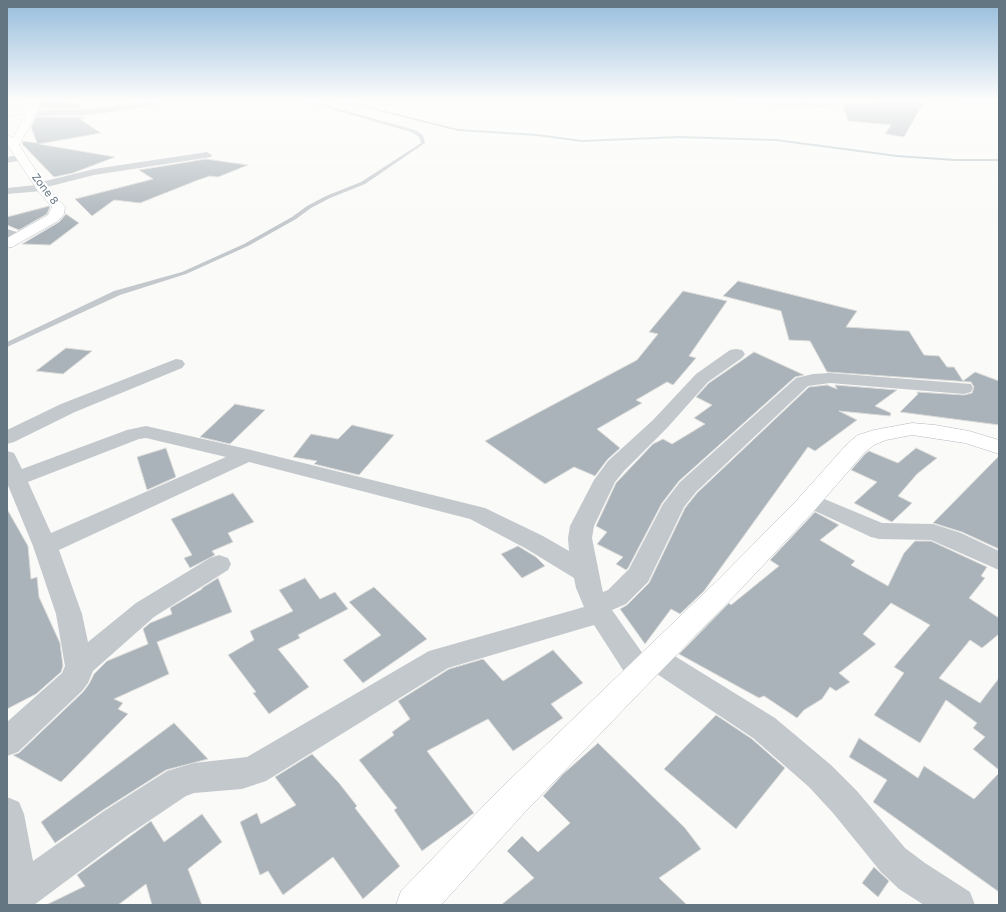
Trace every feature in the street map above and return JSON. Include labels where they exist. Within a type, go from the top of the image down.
[{"type":"main road","name":"Zone 8","points":[[10,143],[59,207],[59,210],[53,218],[11,238]]},
{"type":"main road","points":[[415,905],[512,802],[647,665],[729,585],[810,500],[856,448],[866,440],[881,434],[912,429],[935,431],[969,437],[999,447]]},
{"type":"street","points":[[7,191],[42,186],[94,172],[207,155]]},
{"type":"street","points":[[7,160],[22,157]]},
{"type":"street","points":[[736,354],[702,378],[660,424],[625,456],[605,480],[582,526],[580,538],[589,588],[598,609],[647,665],[764,728],[820,776],[845,802],[893,860],[912,876],[957,905]]},
{"type":"street","points":[[7,438],[68,408],[176,364]]},
{"type":"street","points":[[14,897],[122,819],[179,782],[194,778],[242,774],[255,770],[439,659],[598,609],[618,597],[639,575],[674,504],[688,487],[746,435],[794,387],[802,382],[814,379],[830,378],[964,388]]},
{"type":"street","points":[[16,479],[134,434],[146,432],[247,454],[477,513],[534,542],[586,573]]},
{"type":"street","points":[[45,546],[247,454]]},
{"type":"street","points":[[7,458],[45,546],[69,614],[79,666],[78,674],[72,682],[7,742]]},
{"type":"street","points":[[810,500],[879,531],[934,532],[953,539],[999,561]]},
{"type":"street","points":[[79,666],[145,610],[219,564]]},
{"type":"street","points":[[7,814],[14,897]]},
{"type":"lane","points":[[7,345],[117,293],[184,274],[246,245],[294,218],[309,207],[328,197],[363,183],[422,143]]},
{"type":"building","points":[[22,143],[47,143],[39,144],[115,157],[73,173],[54,177],[22,144]]},
{"type":"building","points":[[206,159],[248,165],[218,177],[210,176],[198,180],[140,203],[114,200],[92,216],[75,199],[153,179],[139,170]]},
{"type":"building","points":[[49,206],[50,207],[47,214],[19,230],[7,225],[7,217]]},
{"type":"building","points":[[66,214],[79,223],[50,245],[22,244],[59,222]]},
{"type":"building","points":[[738,281],[857,311],[846,327],[909,331],[924,355],[939,356],[947,367],[954,367],[963,381],[975,372],[999,381],[999,425],[900,412],[918,394],[917,392],[964,395],[972,393],[974,387],[971,382],[827,372],[810,341],[789,340],[781,311],[723,296]]},
{"type":"building","points":[[683,291],[727,301],[689,356],[696,358],[673,385],[667,382],[636,400],[642,403],[597,429],[620,448],[607,460],[595,476],[574,467],[545,484],[485,441],[637,360],[658,334],[649,332]]},
{"type":"building","points":[[66,348],[92,351],[63,374],[36,371]]},
{"type":"building","points":[[754,352],[804,375],[795,377],[679,481],[662,503],[628,568],[626,570],[616,564],[623,557],[597,544],[607,532],[596,526],[616,483],[653,444],[663,439],[672,444],[705,424],[694,418],[712,405],[696,397],[709,383]]},
{"type":"building","points":[[827,385],[837,389],[835,385],[897,390],[875,406],[891,413],[890,416],[839,411],[857,420],[815,451],[808,447],[704,591],[680,614],[671,609],[645,644],[620,609],[627,605],[649,583],[685,508],[697,493],[809,387]]},
{"type":"building","points":[[235,404],[265,410],[230,444],[200,437]]},
{"type":"building","points":[[352,425],[394,435],[359,475],[314,464],[317,461],[293,457],[311,434],[338,439]]},
{"type":"building","points":[[166,448],[176,477],[147,490],[137,457]]},
{"type":"building","points":[[916,448],[937,458],[917,474],[898,496],[912,503],[892,522],[854,503],[877,482],[851,470],[865,454],[869,451],[898,463]]},
{"type":"building","points":[[999,456],[999,549],[962,532],[933,523]]},
{"type":"building","points":[[233,493],[254,522],[228,533],[233,542],[212,551],[215,555],[190,568],[184,558],[192,555],[171,519]]},
{"type":"building","points":[[7,509],[28,546],[31,579],[37,577],[39,597],[60,643],[63,666],[61,672],[36,694],[7,709]]},
{"type":"building","points":[[815,512],[839,525],[820,540],[855,561],[851,565],[888,586],[904,553],[915,541],[931,541],[987,567],[981,576],[985,578],[969,598],[999,618],[999,634],[982,648],[970,640],[939,678],[980,703],[999,678],[999,770],[973,749],[985,737],[973,728],[977,723],[946,700],[920,743],[874,715],[904,673],[894,667],[930,625],[891,603],[863,634],[876,644],[839,673],[850,682],[836,691],[830,687],[822,699],[804,710],[797,718],[764,696],[759,698],[679,654],[729,603],[731,605],[779,566],[770,560]]},
{"type":"building","points":[[518,546],[536,557],[545,566],[522,578],[501,554]]},
{"type":"building","points":[[218,578],[232,612],[157,642],[169,674],[114,699],[123,703],[118,709],[128,714],[61,782],[13,755],[19,753],[83,692],[94,674],[107,661],[148,644],[143,629],[150,623],[172,614],[170,608]]},
{"type":"building","points":[[305,578],[320,599],[335,592],[348,609],[298,635],[300,638],[278,649],[309,687],[269,714],[253,693],[256,692],[228,655],[254,640],[250,631],[293,611],[279,590]]},
{"type":"building","points":[[374,587],[427,639],[363,683],[343,660],[381,635],[349,602]]},
{"type":"building","points":[[553,650],[583,683],[551,704],[563,718],[513,751],[488,719],[427,751],[474,813],[422,851],[394,810],[397,808],[359,760],[394,735],[392,732],[410,719],[398,701],[449,669],[483,659],[503,681]]},
{"type":"building","points":[[716,715],[752,739],[785,768],[736,829],[664,769]]},
{"type":"building","points":[[174,723],[208,759],[166,770],[55,843],[41,822]]},
{"type":"building","points":[[859,738],[918,778],[924,766],[974,799],[999,773],[999,892],[873,802],[887,780],[849,757]]},
{"type":"building","points":[[598,743],[685,828],[701,849],[659,878],[687,905],[501,905],[534,878],[507,851],[522,836],[538,852],[570,823],[543,796],[563,774]]},
{"type":"building","points":[[312,754],[339,783],[357,806],[355,808],[400,866],[363,899],[333,857],[283,895],[268,871],[260,875],[240,822],[257,813],[261,824],[296,805],[275,777]]},
{"type":"building","points":[[202,814],[222,842],[188,869],[202,905],[152,905],[146,884],[118,905],[46,905],[85,886],[77,875],[151,821],[164,842]]},
{"type":"building","points":[[874,867],[889,881],[878,897],[862,883]]},
{"type":"waterway","points":[[795,143],[897,156],[955,160],[999,160]]}]
